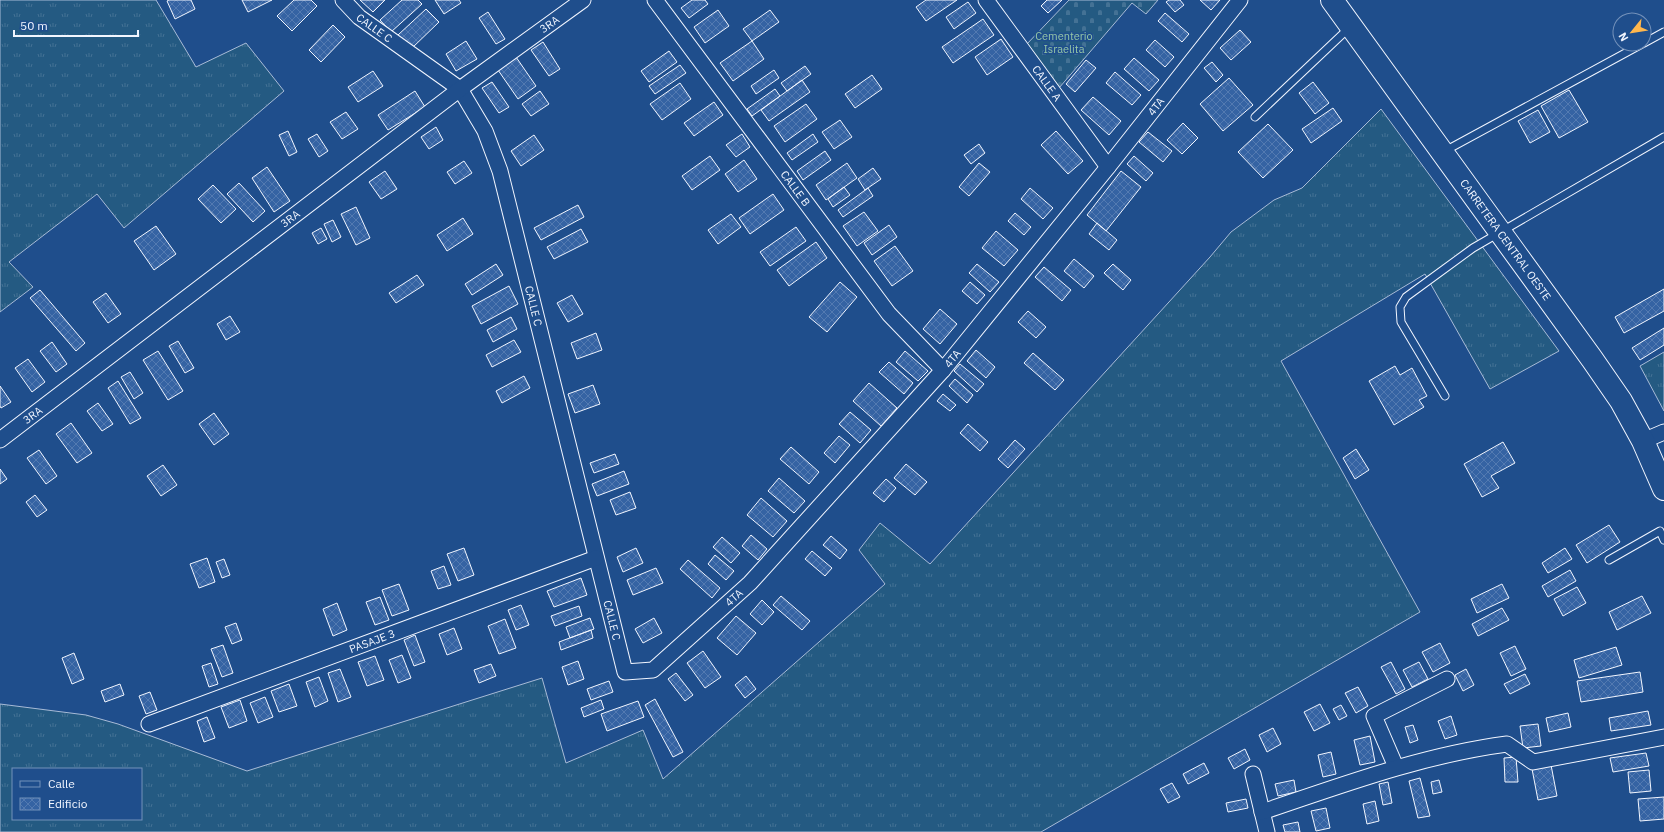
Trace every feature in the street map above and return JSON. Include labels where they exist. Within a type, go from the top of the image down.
[{"type":"main road","name":"CARRETERA CENTRAL OESTE","points":[[1332,0],[1621,401],[1643,441],[1664,489]]},
{"type":"street","name":"CALLE C","points":[[343,0],[360,17],[460,89],[486,131],[500,171],[596,558],[626,672]]},
{"type":"street","name":"3RA","points":[[0,440],[460,89],[583,0]]},
{"type":"street","name":"CALLE B","points":[[655,0],[889,314],[943,370]]},
{"type":"street","name":"CALLE A","points":[[986,0],[1108,166]]},
{"type":"street","name":"4TA","points":[[626,672],[653,670],[750,583],[943,370],[1240,0]]},
{"type":"street","points":[[1643,441],[1664,432]]},
{"type":"street","name":"PASAJE 3","points":[[149,724],[596,558]]},
{"type":"street","points":[[1396,767],[1374,716],[1448,679]]},
{"type":"street","points":[[1262,812],[1396,767],[1475,748],[1507,744],[1533,762],[1664,737]]},
{"type":"street","points":[[1253,774],[1267,832]]},
{"type":"lane","points":[[1254,117],[1351,25]]},
{"type":"lane","points":[[1652,38],[1664,32]]},
{"type":"lane","points":[[1443,152],[1626,52]]},
{"type":"lane","points":[[1445,396],[1401,322],[1400,307],[1406,297],[1473,248],[1664,137]]},
{"type":"lane","points":[[1609,560],[1660,531],[1664,540]]},
{"type":"green space","points":[[0,0],[156,0],[196,67],[246,43],[284,91],[124,228],[97,194],[9,262],[33,287],[0,312]]},
{"type":"green space","name":"Cementerio Israelita","points":[[1069,0],[1158,0],[1146,14],[1132,3],[1059,88],[1025,46]]},
{"type":"green space","points":[[1381,109],[1559,351],[1490,389],[1425,274],[1281,361],[1420,612],[1041,832],[0,832],[0,704],[86,715],[118,724],[247,771],[542,678],[566,763],[643,730],[663,779],[885,584],[859,550],[880,523],[930,564],[1210,257],[1231,232],[1274,200],[1302,188]]},
{"type":"green space","points":[[1664,352],[1664,411],[1640,366]]},
{"type":"building","points":[[191,0],[195,9],[175,19],[167,1]]},
{"type":"building","points":[[242,0],[272,0],[248,12]]},
{"type":"building","points":[[294,0],[311,0],[317,6],[292,31],[277,16]]},
{"type":"building","points":[[360,0],[385,0],[373,12]]},
{"type":"building","points":[[402,0],[418,0],[422,4],[391,32],[380,20]]},
{"type":"building","points":[[435,0],[459,0],[461,3],[444,14]]},
{"type":"building","points":[[692,0],[705,0],[708,4],[689,18],[681,8]]},
{"type":"building","points":[[926,0],[957,0],[926,21],[916,7]]},
{"type":"building","points":[[1047,0],[1062,0],[1048,13],[1041,6]]},
{"type":"building","points":[[1169,0],[1180,0],[1184,5],[1175,12],[1166,2]]},
{"type":"building","points":[[1200,0],[1220,0],[1211,10]]},
{"type":"building","points":[[968,2],[976,13],[954,29],[946,17]]},
{"type":"building","points":[[426,9],[439,22],[411,49],[398,35]]},
{"type":"building","points":[[718,10],[729,26],[705,43],[694,27]]},
{"type":"building","points":[[770,10],[779,22],[752,41],[743,29]]},
{"type":"building","points":[[488,12],[505,39],[496,44],[479,18]]},
{"type":"building","points":[[1165,13],[1189,34],[1182,42],[1158,21]]},
{"type":"building","points":[[983,19],[994,35],[953,63],[942,47]]},
{"type":"building","points":[[333,25],[345,37],[321,62],[309,50]]},
{"type":"building","points":[[1240,30],[1251,42],[1231,60],[1220,48]]},
{"type":"building","points":[[1001,39],[1013,57],[987,75],[975,57]]},
{"type":"building","points":[[1155,40],[1174,57],[1165,67],[1146,50]]},
{"type":"building","points":[[466,41],[477,59],[456,71],[446,54]]},
{"type":"building","points":[[752,41],[764,59],[733,81],[720,63]]},
{"type":"building","points":[[543,42],[560,69],[549,76],[531,50]]},
{"type":"building","points":[[669,51],[677,62],[649,82],[641,71]]},
{"type":"building","points":[[516,57],[536,86],[518,99],[498,70]]},
{"type":"building","points":[[1134,58],[1159,80],[1149,91],[1124,69]]},
{"type":"building","points":[[1086,60],[1096,68],[1075,92],[1066,84]]},
{"type":"building","points":[[1212,62],[1223,75],[1216,82],[1204,68]]},
{"type":"building","points":[[680,65],[686,73],[655,94],[649,86]]},
{"type":"building","points":[[805,66],[811,74],[787,91],[781,83]]},
{"type":"building","points":[[774,70],[779,78],[756,94],[751,86]]},
{"type":"building","points":[[373,71],[383,86],[358,102],[348,87]]},
{"type":"building","points":[[1115,72],[1141,95],[1132,105],[1106,83]]},
{"type":"building","points":[[872,75],[882,89],[855,108],[845,94]]},
{"type":"building","points":[[1229,78],[1253,105],[1223,131],[1200,104]]},
{"type":"building","points":[[802,80],[810,92],[769,121],[761,110]]},
{"type":"building","points":[[492,82],[509,107],[499,113],[482,88]]},
{"type":"building","points":[[1313,82],[1329,103],[1315,114],[1299,93]]},
{"type":"building","points":[[680,83],[691,99],[662,120],[650,104]]},
{"type":"building","points":[[775,89],[780,96],[752,116],[747,109]]},
{"type":"building","points":[[1569,90],[1588,122],[1559,138],[1541,106]]},
{"type":"building","points":[[415,91],[425,107],[388,130],[378,115]]},
{"type":"building","points":[[540,91],[549,104],[531,116],[522,104]]},
{"type":"building","points":[[1093,97],[1121,121],[1109,135],[1081,110]]},
{"type":"building","points":[[714,102],[723,115],[694,136],[684,123]]},
{"type":"building","points":[[806,104],[817,119],[785,142],[774,126]]},
{"type":"building","points":[[1333,108],[1342,121],[1311,143],[1302,129]]},
{"type":"building","points":[[1538,110],[1550,132],[1530,143],[1518,121]]},
{"type":"building","points":[[346,112],[358,129],[342,139],[330,122]]},
{"type":"building","points":[[840,120],[852,137],[834,149],[822,132]]},
{"type":"building","points":[[1183,123],[1198,138],[1182,154],[1167,140]]},
{"type":"building","points":[[1268,124],[1293,150],[1263,178],[1238,152]]},
{"type":"building","points":[[436,127],[443,140],[429,149],[421,137]]},
{"type":"building","points":[[288,131],[297,152],[289,156],[279,135]]},
{"type":"building","points":[[1056,131],[1083,161],[1068,174],[1041,145]]},
{"type":"building","points":[[1148,132],[1172,151],[1163,162],[1139,142]]},
{"type":"building","points":[[317,134],[328,151],[319,157],[308,139]]},
{"type":"building","points":[[742,134],[750,147],[736,157],[726,145]]},
{"type":"building","points":[[813,134],[818,142],[792,160],[787,153]]},
{"type":"building","points":[[534,135],[544,150],[521,166],[511,151]]},
{"type":"building","points":[[979,144],[985,153],[971,164],[964,155]]},
{"type":"building","points":[[825,151],[831,160],[803,180],[797,171]]},
{"type":"building","points":[[710,156],[720,170],[692,190],[682,176]]},
{"type":"building","points":[[1134,156],[1153,173],[1146,181],[1127,164]]},
{"type":"building","points":[[744,160],[757,179],[738,192],[725,174]]},
{"type":"building","points":[[464,161],[472,173],[455,184],[447,172]]},
{"type":"building","points":[[847,163],[857,178],[826,200],[816,185]]},
{"type":"building","points":[[979,163],[990,172],[969,196],[959,187]]},
{"type":"building","points":[[267,167],[290,201],[274,212],[252,178]]},
{"type":"building","points":[[873,168],[881,179],[865,190],[858,179]]},
{"type":"building","points":[[385,171],[397,189],[381,199],[369,182]]},
{"type":"building","points":[[1121,171],[1141,187],[1106,231],[1087,215]]},
{"type":"building","points":[[239,183],[265,211],[253,222],[227,194]]},
{"type":"building","points":[[213,185],[236,209],[221,223],[198,199]]},
{"type":"building","points":[[844,187],[850,195],[833,207],[828,199]]},
{"type":"building","points":[[868,188],[873,196],[843,217],[838,210]]},
{"type":"building","points":[[1030,188],[1053,208],[1043,219],[1021,199]]},
{"type":"building","points":[[773,194],[784,210],[750,234],[739,218]]},
{"type":"building","points":[[578,205],[584,217],[541,240],[534,228]]},
{"type":"building","points":[[356,207],[370,238],[356,245],[341,214]]},
{"type":"building","points":[[864,212],[878,231],[857,246],[843,226]]},
{"type":"building","points":[[1015,213],[1031,227],[1024,235],[1008,221]]},
{"type":"building","points":[[731,214],[741,227],[718,244],[708,230]]},
{"type":"building","points":[[463,218],[473,234],[447,251],[437,235]]},
{"type":"building","points":[[333,220],[341,237],[332,242],[324,224]]},
{"type":"building","points":[[1097,223],[1117,240],[1109,250],[1089,234]]},
{"type":"building","points":[[889,225],[897,237],[872,255],[864,243]]},
{"type":"building","points":[[156,226],[176,254],[154,270],[134,241]]},
{"type":"building","points":[[796,227],[806,241],[770,266],[760,252]]},
{"type":"building","points":[[321,228],[327,239],[318,244],[312,233]]},
{"type":"building","points":[[581,229],[588,242],[554,259],[547,247]]},
{"type":"building","points":[[996,231],[1018,250],[1004,266],[982,248]]},
{"type":"building","points":[[816,242],[827,258],[789,286],[777,270]]},
{"type":"building","points":[[895,246],[913,271],[892,286],[874,261]]},
{"type":"building","points":[[1074,259],[1094,276],[1084,288],[1064,271]]},
{"type":"building","points":[[496,264],[503,275],[472,295],[465,284]]},
{"type":"building","points":[[977,264],[999,282],[990,292],[969,273]]},
{"type":"building","points":[[1113,264],[1131,280],[1123,290],[1104,273]]},
{"type":"building","points":[[1044,267],[1071,290],[1062,301],[1035,277]]},
{"type":"building","points":[[417,275],[424,285],[396,303],[389,293]]},
{"type":"building","points":[[840,282],[857,297],[827,332],[809,317]]},
{"type":"building","points":[[970,282],[985,295],[977,304],[962,291]]},
{"type":"building","points":[[509,286],[518,304],[481,324],[472,306]]},
{"type":"building","points":[[1664,289],[1664,311],[1624,333],[1615,317]]},
{"type":"building","points":[[40,290],[85,343],[76,351],[30,298]]},
{"type":"building","points":[[106,293],[121,314],[108,323],[93,302]]},
{"type":"building","points":[[572,295],[583,314],[568,322],[557,303]]},
{"type":"building","points":[[940,309],[957,324],[940,344],[923,329]]},
{"type":"building","points":[[1028,311],[1046,327],[1036,338],[1018,322]]},
{"type":"building","points":[[230,316],[240,332],[226,340],[217,324]]},
{"type":"building","points":[[511,317],[517,329],[493,342],[487,330]]},
{"type":"building","points":[[1664,328],[1664,345],[1640,360],[1632,348]]},
{"type":"building","points":[[596,333],[602,350],[577,359],[571,343]]},
{"type":"building","points":[[514,340],[521,352],[492,367],[486,355]]},
{"type":"building","points":[[178,341],[194,368],[185,373],[169,346]]},
{"type":"building","points":[[52,342],[67,364],[56,372],[40,351]]},
{"type":"building","points":[[976,350],[995,367],[986,378],[967,361]]},
{"type":"building","points":[[158,351],[183,391],[168,400],[143,360]]},
{"type":"building","points":[[905,351],[928,371],[918,381],[896,362]]},
{"type":"building","points":[[1033,353],[1064,380],[1055,390],[1024,363]]},
{"type":"building","points":[[28,359],[45,382],[32,392],[15,368]]},
{"type":"building","points":[[889,362],[913,383],[904,394],[879,372]]},
{"type":"building","points":[[960,364],[984,384],[977,392],[954,371]]},
{"type":"building","points":[[1395,366],[1400,375],[1412,368],[1427,396],[1419,400],[1424,407],[1394,425],[1369,381]]},
{"type":"building","points":[[130,372],[143,393],[134,399],[121,377]]},
{"type":"building","points":[[524,376],[530,388],[502,403],[496,391]]},
{"type":"building","points":[[955,379],[973,395],[967,403],[949,386]]},
{"type":"building","points":[[118,381],[141,418],[130,424],[108,388]]},
{"type":"building","points":[[869,383],[897,408],[881,426],[853,401]]},
{"type":"building","points":[[593,385],[600,404],[575,413],[568,394]]},
{"type":"building","points":[[0,386],[11,402],[1,408],[0,406]]},
{"type":"building","points":[[943,394],[956,405],[950,411],[937,401]]},
{"type":"building","points":[[98,403],[113,424],[102,431],[87,411]]},
{"type":"building","points":[[850,412],[871,430],[860,443],[839,424]]},
{"type":"building","points":[[214,413],[229,434],[214,445],[199,424]]},
{"type":"building","points":[[71,423],[92,453],[77,463],[56,434]]},
{"type":"building","points":[[968,424],[988,442],[980,451],[960,433]]},
{"type":"building","points":[[839,436],[850,445],[835,463],[824,453]]},
{"type":"building","points":[[1015,440],[1025,449],[1008,468],[998,459]]},
{"type":"building","points":[[1503,442],[1515,463],[1491,476],[1499,488],[1482,497],[1464,464]]},
{"type":"building","points":[[791,447],[819,472],[809,484],[780,459]]},
{"type":"building","points":[[1356,449],[1369,470],[1355,479],[1343,458]]},
{"type":"building","points":[[39,450],[57,476],[46,484],[27,458]]},
{"type":"building","points":[[615,454],[619,464],[594,473],[590,463]]},
{"type":"building","points":[[906,464],[927,482],[915,495],[894,478]]},
{"type":"building","points":[[163,465],[177,485],[161,496],[147,476]]},
{"type":"building","points":[[0,469],[7,479],[0,484]]},
{"type":"building","points":[[624,471],[629,484],[597,496],[592,484]]},
{"type":"building","points":[[779,478],[805,501],[794,513],[768,491]]},
{"type":"building","points":[[886,479],[896,488],[884,502],[873,493]]},
{"type":"building","points":[[630,492],[636,508],[616,515],[610,500]]},
{"type":"building","points":[[35,495],[47,510],[37,517],[26,502]]},
{"type":"building","points":[[761,498],[787,521],[773,537],[747,515]]},
{"type":"building","points":[[1609,525],[1620,542],[1587,563],[1576,545]]},
{"type":"building","points":[[751,535],[767,549],[758,560],[742,546]]},
{"type":"building","points":[[831,536],[847,550],[840,559],[823,545]]},
{"type":"building","points":[[722,537],[740,553],[731,563],[713,547]]},
{"type":"building","points":[[464,548],[474,575],[458,581],[447,554]]},
{"type":"building","points":[[636,548],[643,563],[623,572],[617,557]]},
{"type":"building","points":[[1565,548],[1572,559],[1548,573],[1542,563]]},
{"type":"building","points":[[812,551],[832,568],[825,576],[805,559]]},
{"type":"building","points":[[715,555],[734,571],[726,580],[708,564]]},
{"type":"building","points":[[207,558],[215,582],[199,588],[190,564]]},
{"type":"building","points":[[224,559],[230,575],[222,578],[216,562]]},
{"type":"building","points":[[688,560],[720,588],[712,598],[680,569]]},
{"type":"building","points":[[444,566],[451,585],[438,589],[431,571]]},
{"type":"building","points":[[656,568],[663,583],[633,595],[627,580]]},
{"type":"building","points":[[1570,570],[1576,581],[1548,597],[1542,586]]},
{"type":"building","points":[[581,578],[587,595],[554,607],[547,591]]},
{"type":"building","points":[[399,584],[409,610],[392,616],[382,590]]},
{"type":"building","points":[[1502,584],[1509,598],[1477,613],[1471,599]]},
{"type":"building","points":[[1577,587],[1586,603],[1563,616],[1554,599]]},
{"type":"building","points":[[781,596],[810,621],[802,630],[773,605]]},
{"type":"building","points":[[1642,596],[1651,613],[1617,630],[1609,612]]},
{"type":"building","points":[[380,597],[389,620],[375,625],[366,602]]},
{"type":"building","points":[[762,600],[774,612],[762,625],[750,614]]},
{"type":"building","points":[[337,603],[347,630],[333,636],[323,609]]},
{"type":"building","points":[[521,605],[529,625],[516,630],[508,610]]},
{"type":"building","points":[[579,606],[582,616],[555,626],[551,616]]},
{"type":"building","points":[[1502,608],[1509,620],[1478,636],[1472,624]]},
{"type":"building","points":[[736,616],[756,633],[737,655],[717,638]]},
{"type":"building","points":[[590,618],[594,629],[570,638],[566,627]]},
{"type":"building","points":[[654,618],[662,633],[643,643],[635,629]]},
{"type":"building","points":[[505,619],[516,648],[499,654],[488,626]]},
{"type":"building","points":[[236,623],[242,640],[232,644],[225,627]]},
{"type":"building","points":[[454,628],[462,649],[447,655],[439,634]]},
{"type":"building","points":[[591,630],[593,638],[561,650],[559,642]]},
{"type":"building","points":[[415,635],[425,662],[414,666],[404,640]]},
{"type":"building","points":[[1440,643],[1450,663],[1433,672],[1422,652]]},
{"type":"building","points":[[223,645],[233,673],[222,677],[211,649]]},
{"type":"building","points":[[1515,646],[1526,669],[1511,676],[1500,653]]},
{"type":"building","points":[[1616,647],[1622,665],[1579,678],[1574,660]]},
{"type":"building","points":[[703,651],[721,677],[705,688],[687,663]]},
{"type":"building","points":[[74,653],[84,679],[72,684],[62,658]]},
{"type":"building","points":[[402,655],[411,678],[398,683],[389,660]]},
{"type":"building","points":[[375,656],[384,680],[367,686],[358,662]]},
{"type":"building","points":[[578,661],[584,679],[568,685],[562,667]]},
{"type":"building","points":[[1391,662],[1405,689],[1396,694],[1381,667]]},
{"type":"building","points":[[1419,662],[1428,679],[1412,687],[1403,670]]},
{"type":"building","points":[[211,663],[218,684],[209,687],[202,666]]},
{"type":"building","points":[[491,664],[496,676],[479,683],[474,670]]},
{"type":"building","points":[[340,669],[351,697],[338,702],[328,673]]},
{"type":"building","points":[[1466,669],[1474,685],[1463,691],[1455,675]]},
{"type":"building","points":[[1640,672],[1643,692],[1581,702],[1577,681]]},
{"type":"building","points":[[676,673],[693,695],[685,701],[668,679]]},
{"type":"building","points":[[1525,674],[1530,684],[1510,694],[1504,684]]},
{"type":"building","points":[[746,676],[756,689],[745,698],[735,685]]},
{"type":"building","points":[[319,677],[328,701],[315,707],[306,682]]},
{"type":"building","points":[[609,681],[613,692],[591,700],[587,689]]},
{"type":"building","points":[[120,684],[124,695],[105,702],[101,691]]},
{"type":"building","points":[[289,684],[297,706],[279,712],[271,691]]},
{"type":"building","points":[[1358,687],[1368,706],[1356,713],[1345,693]]},
{"type":"building","points":[[150,692],[157,710],[146,714],[139,696]]},
{"type":"building","points":[[265,697],[273,717],[258,723],[250,703]]},
{"type":"building","points":[[655,699],[683,752],[673,757],[645,705]]},
{"type":"building","points":[[240,700],[247,721],[229,728],[221,707]]},
{"type":"building","points":[[601,700],[604,709],[584,717],[581,708]]},
{"type":"building","points":[[638,701],[644,717],[607,731],[601,714]]},
{"type":"building","points":[[1320,704],[1330,723],[1314,731],[1304,712]]},
{"type":"building","points":[[1341,705],[1347,716],[1339,720],[1333,709]]},
{"type":"building","points":[[1648,711],[1651,725],[1611,731],[1609,718]]},
{"type":"building","points":[[1568,713],[1571,727],[1549,732],[1546,718]]},
{"type":"building","points":[[1451,716],[1457,735],[1445,739],[1438,721]]},
{"type":"building","points":[[207,717],[215,738],[204,742],[197,721]]},
{"type":"building","points":[[1538,724],[1541,746],[1523,748],[1520,726]]},
{"type":"building","points":[[1413,725],[1418,740],[1410,743],[1405,727]]},
{"type":"building","points":[[1273,728],[1281,744],[1267,752],[1259,735]]},
{"type":"building","points":[[1370,736],[1375,762],[1360,765],[1354,740]]},
{"type":"building","points":[[1245,749],[1250,760],[1234,769],[1228,758]]},
{"type":"building","points":[[1331,752],[1336,774],[1323,777],[1318,755]]},
{"type":"building","points":[[1646,753],[1649,766],[1613,772],[1610,758]]},
{"type":"building","points":[[1516,757],[1518,782],[1505,782],[1504,758]]},
{"type":"building","points":[[1204,763],[1209,773],[1188,784],[1183,774]]},
{"type":"building","points":[[1551,765],[1557,796],[1538,800],[1532,769]]},
{"type":"building","points":[[1649,770],[1651,791],[1630,793],[1628,772]]},
{"type":"building","points":[[1420,778],[1430,816],[1418,818],[1409,781]]},
{"type":"building","points":[[1294,780],[1296,792],[1278,796],[1275,784]]},
{"type":"building","points":[[1439,780],[1442,792],[1433,794],[1431,782]]},
{"type":"building","points":[[1388,782],[1392,803],[1383,805],[1379,784]]},
{"type":"building","points":[[1172,783],[1180,797],[1168,803],[1160,789]]},
{"type":"building","points":[[1664,797],[1664,819],[1640,821],[1638,799]]},
{"type":"building","points":[[1246,799],[1248,808],[1228,812],[1226,803]]},
{"type":"building","points":[[1375,801],[1379,821],[1367,824],[1363,804]]},
{"type":"building","points":[[1326,808],[1330,828],[1316,831],[1311,811]]},
{"type":"building","points":[[1298,822],[1300,832],[1285,832],[1283,825]]}]
